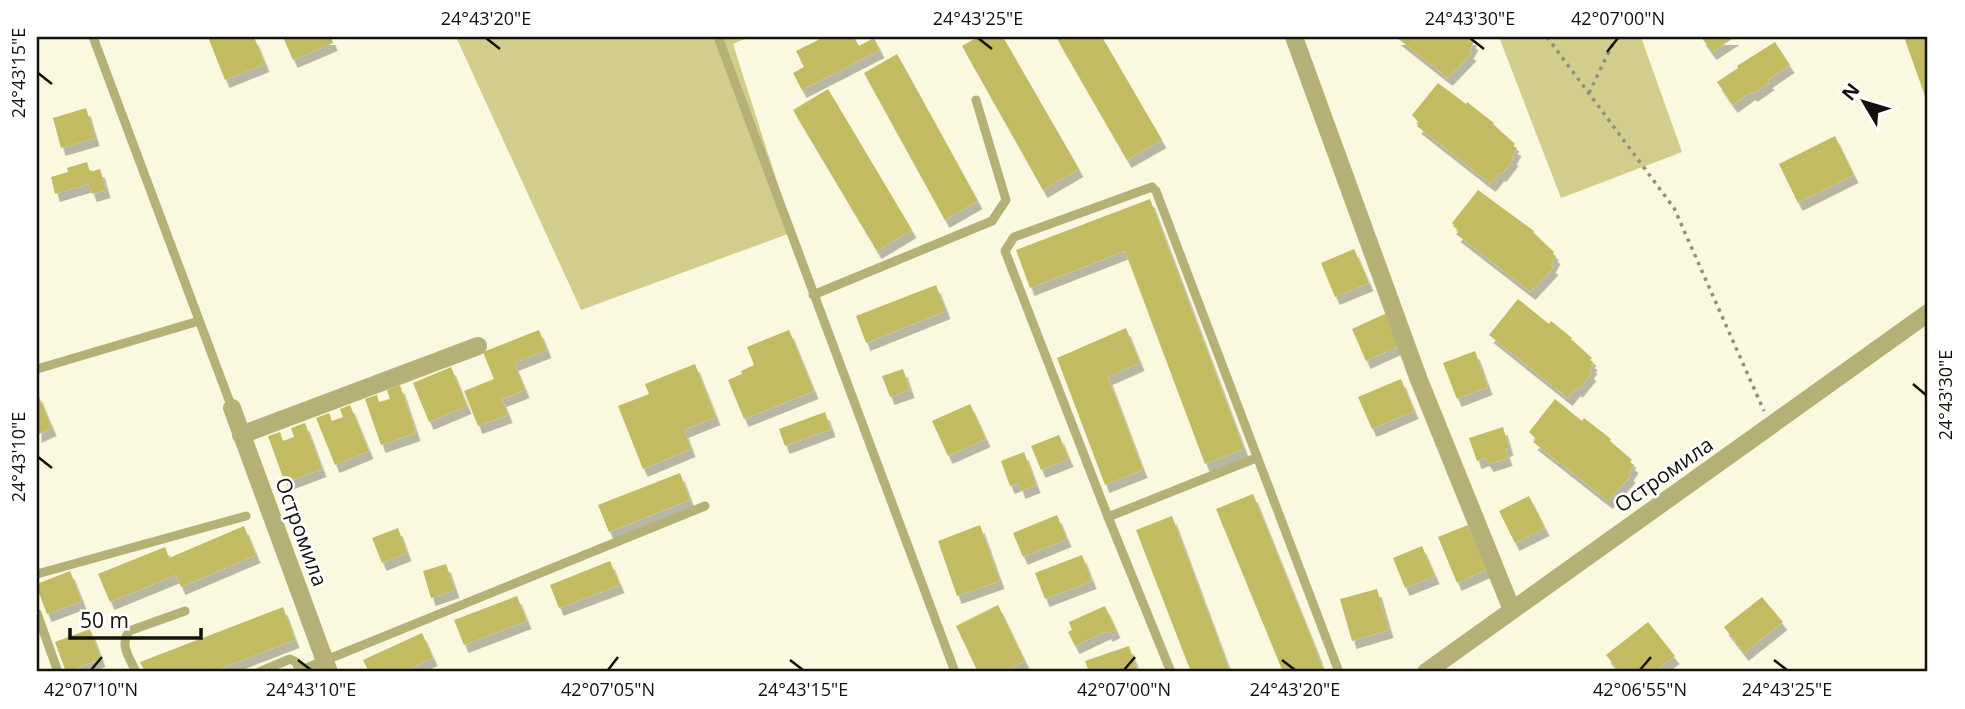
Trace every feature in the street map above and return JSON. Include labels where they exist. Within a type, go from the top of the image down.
[{"type":"street","points":[[1294,37],[1419,380],[1512,610]]},
{"type":"street","name":"Остромила","points":[[1426,672],[1928,313]]},
{"type":"street","points":[[241,435],[478,346]]},
{"type":"street","name":"Остромила","points":[[232,408],[327,666]]},
{"type":"lane","points":[[93,37],[232,408]]},
{"type":"lane","points":[[718,37],[955,672]]},
{"type":"lane","points":[[813,295],[992,221],[1006,200],[976,100]]},
{"type":"lane","points":[[1171,672],[1005,251],[1014,237],[1152,187],[1156,191],[1339,672]]},
{"type":"lane","points":[[37,369],[199,321]]},
{"type":"lane","points":[[1108,516],[1256,458]]},
{"type":"lane","points":[[259,672],[290,659],[296,662],[300,672],[327,666],[705,506]]},
{"type":"lane","points":[[37,574],[246,516]]},
{"type":"lane","points":[[136,672],[124,644],[130,631],[185,611]]},
{"type":"lane","points":[[37,613],[58,672]]},
{"type":"path","points":[[1547,37],[1674,208],[1770,427]]},
{"type":"path","points":[[1588,93],[1616,37]]},
{"type":"shaded area","points":[[456,37],[749,37],[733,44],[793,232],[581,310]]},
{"type":"shaded area","points":[[1499,37],[1641,37],[1682,152],[1561,198]]},
{"type":"building","points":[[208,37],[254,37],[265,64],[225,80]]},
{"type":"building","points":[[283,37],[331,37],[333,43],[293,60]]},
{"type":"building","points":[[824,37],[854,37],[859,46],[874,38],[880,50],[802,90],[793,73],[804,67],[796,51]]},
{"type":"building","points":[[978,37],[1003,37],[1079,169],[1043,190],[962,46]]},
{"type":"building","points":[[1056,37],[1102,37],[1162,140],[1127,160]]},
{"type":"building","points":[[1396,37],[1473,37],[1471,40],[1474,42],[1469,51],[1472,53],[1448,78]]},
{"type":"building","points":[[1701,37],[1735,37],[1712,52]]},
{"type":"building","points":[[1904,37],[1928,37],[1928,95],[1925,96]]},
{"type":"building","points":[[1775,42],[1790,65],[1753,94],[1751,92],[1733,105],[1717,82]]},
{"type":"building","points":[[897,54],[978,201],[945,220],[864,73]]},
{"type":"building","points":[[1438,83],[1494,123],[1515,144],[1513,146],[1517,148],[1512,157],[1514,158],[1491,184],[1417,126],[1419,123],[1412,115]]},
{"type":"building","points":[[828,89],[912,230],[877,251],[793,110]]},
{"type":"building","points":[[86,108],[95,138],[61,148],[53,118]]},
{"type":"building","points":[[1835,136],[1854,175],[1798,203],[1779,164]]},
{"type":"building","points":[[87,162],[90,172],[100,169],[106,190],[92,194],[89,184],[55,194],[51,177],[68,172],[67,168]]},
{"type":"building","points":[[1478,190],[1534,231],[1554,252],[1556,256],[1551,265],[1554,267],[1531,292],[1456,234],[1459,231],[1452,223]]},
{"type":"building","points":[[1150,199],[1244,449],[1205,464],[1125,251],[1030,288],[1016,250]]},
{"type":"building","points":[[1354,249],[1369,283],[1335,297],[1321,263]]},
{"type":"building","points":[[936,285],[946,311],[866,343],[856,316]]},
{"type":"building","points":[[1518,299],[1549,324],[1551,321],[1592,358],[1590,360],[1593,366],[1589,371],[1592,373],[1568,398],[1489,335]]},
{"type":"building","points":[[1389,312],[1403,344],[1366,361],[1352,329]]},
{"type":"building","points":[[1126,328],[1140,363],[1108,377],[1143,470],[1105,485],[1057,358]]},
{"type":"building","points":[[539,330],[547,350],[514,363],[525,390],[502,399],[508,415],[478,426],[464,391],[494,379],[483,352]]},
{"type":"building","points":[[789,330],[814,391],[744,419],[728,380],[754,365],[747,347]]},
{"type":"building","points":[[1475,351],[1488,387],[1457,399],[1443,363]]},
{"type":"building","points":[[695,364],[716,417],[684,430],[691,449],[643,469],[618,406],[649,394],[645,384]]},
{"type":"building","points":[[451,367],[467,406],[429,422],[413,383]]},
{"type":"building","points":[[903,369],[910,390],[890,397],[882,376]]},
{"type":"building","points":[[1401,379],[1414,411],[1372,429],[1358,397]]},
{"type":"building","points":[[400,385],[416,433],[381,445],[365,399],[377,395],[379,402],[390,399],[387,390]]},
{"type":"building","points":[[37,392],[52,428],[37,435]]},
{"type":"building","points":[[1555,399],[1582,421],[1584,418],[1611,439],[1610,441],[1632,460],[1630,462],[1634,465],[1629,473],[1631,475],[1608,501],[1533,442],[1536,439],[1529,432]]},
{"type":"building","points":[[970,404],[986,439],[948,456],[932,421]]},
{"type":"building","points":[[350,405],[369,451],[335,465],[316,418],[329,413],[332,421],[343,417],[340,409]]},
{"type":"building","points":[[825,412],[831,429],[785,446],[779,429]]},
{"type":"building","points":[[305,423],[322,469],[285,483],[268,436],[280,432],[283,441],[294,437],[291,428]]},
{"type":"building","points":[[1503,427],[1509,448],[1505,449],[1508,458],[1489,464],[1485,458],[1477,461],[1469,438]]},
{"type":"building","points":[[1059,435],[1069,459],[1041,470],[1031,446]]},
{"type":"building","points":[[1024,452],[1036,485],[1021,491],[1018,483],[1010,486],[1001,461]]},
{"type":"building","points":[[680,473],[690,500],[609,532],[598,505]]},
{"type":"building","points":[[1253,494],[1324,672],[1283,672],[1216,509]]},
{"type":"building","points":[[1529,496],[1545,528],[1515,543],[1499,511]]},
{"type":"building","points":[[1057,515],[1067,539],[1023,557],[1013,533]]},
{"type":"building","points":[[1172,516],[1230,672],[1191,672],[1136,530]]},
{"type":"building","points":[[980,525],[1000,581],[957,596],[938,541]]},
{"type":"building","points":[[1468,525],[1486,570],[1457,583],[1438,537]]},
{"type":"building","points":[[244,526],[256,555],[181,587],[176,575],[110,602],[98,574],[165,547],[169,558]]},
{"type":"building","points":[[398,528],[407,553],[382,563],[372,538]]},
{"type":"building","points":[[1422,546],[1435,576],[1405,588],[1393,558]]},
{"type":"building","points":[[1082,555],[1092,581],[1045,599],[1035,573]]},
{"type":"building","points":[[610,561],[620,585],[559,608],[550,585]]},
{"type":"building","points":[[446,564],[455,590],[431,598],[423,571]]},
{"type":"building","points":[[70,571],[82,601],[47,614],[37,584]]},
{"type":"building","points":[[1377,589],[1389,630],[1352,641],[1340,599]]},
{"type":"building","points":[[517,596],[527,621],[464,645],[454,620]]},
{"type":"building","points":[[1762,597],[1783,622],[1744,653],[1724,627]]},
{"type":"building","points":[[998,605],[1025,661],[1002,672],[978,672],[956,626]]},
{"type":"building","points":[[1105,606],[1116,630],[1108,634],[1107,631],[1075,646],[1068,632],[1072,630],[1069,622]]},
{"type":"building","points":[[283,607],[295,640],[212,672],[145,672],[140,662]]},
{"type":"building","points":[[1648,622],[1675,656],[1654,672],[1620,672],[1606,655]]},
{"type":"building","points":[[90,629],[101,659],[66,672],[55,642]]},
{"type":"building","points":[[422,633],[433,658],[402,672],[369,672],[363,660]]},
{"type":"building","points":[[1129,646],[1138,672],[1089,672],[1085,661]]}]
